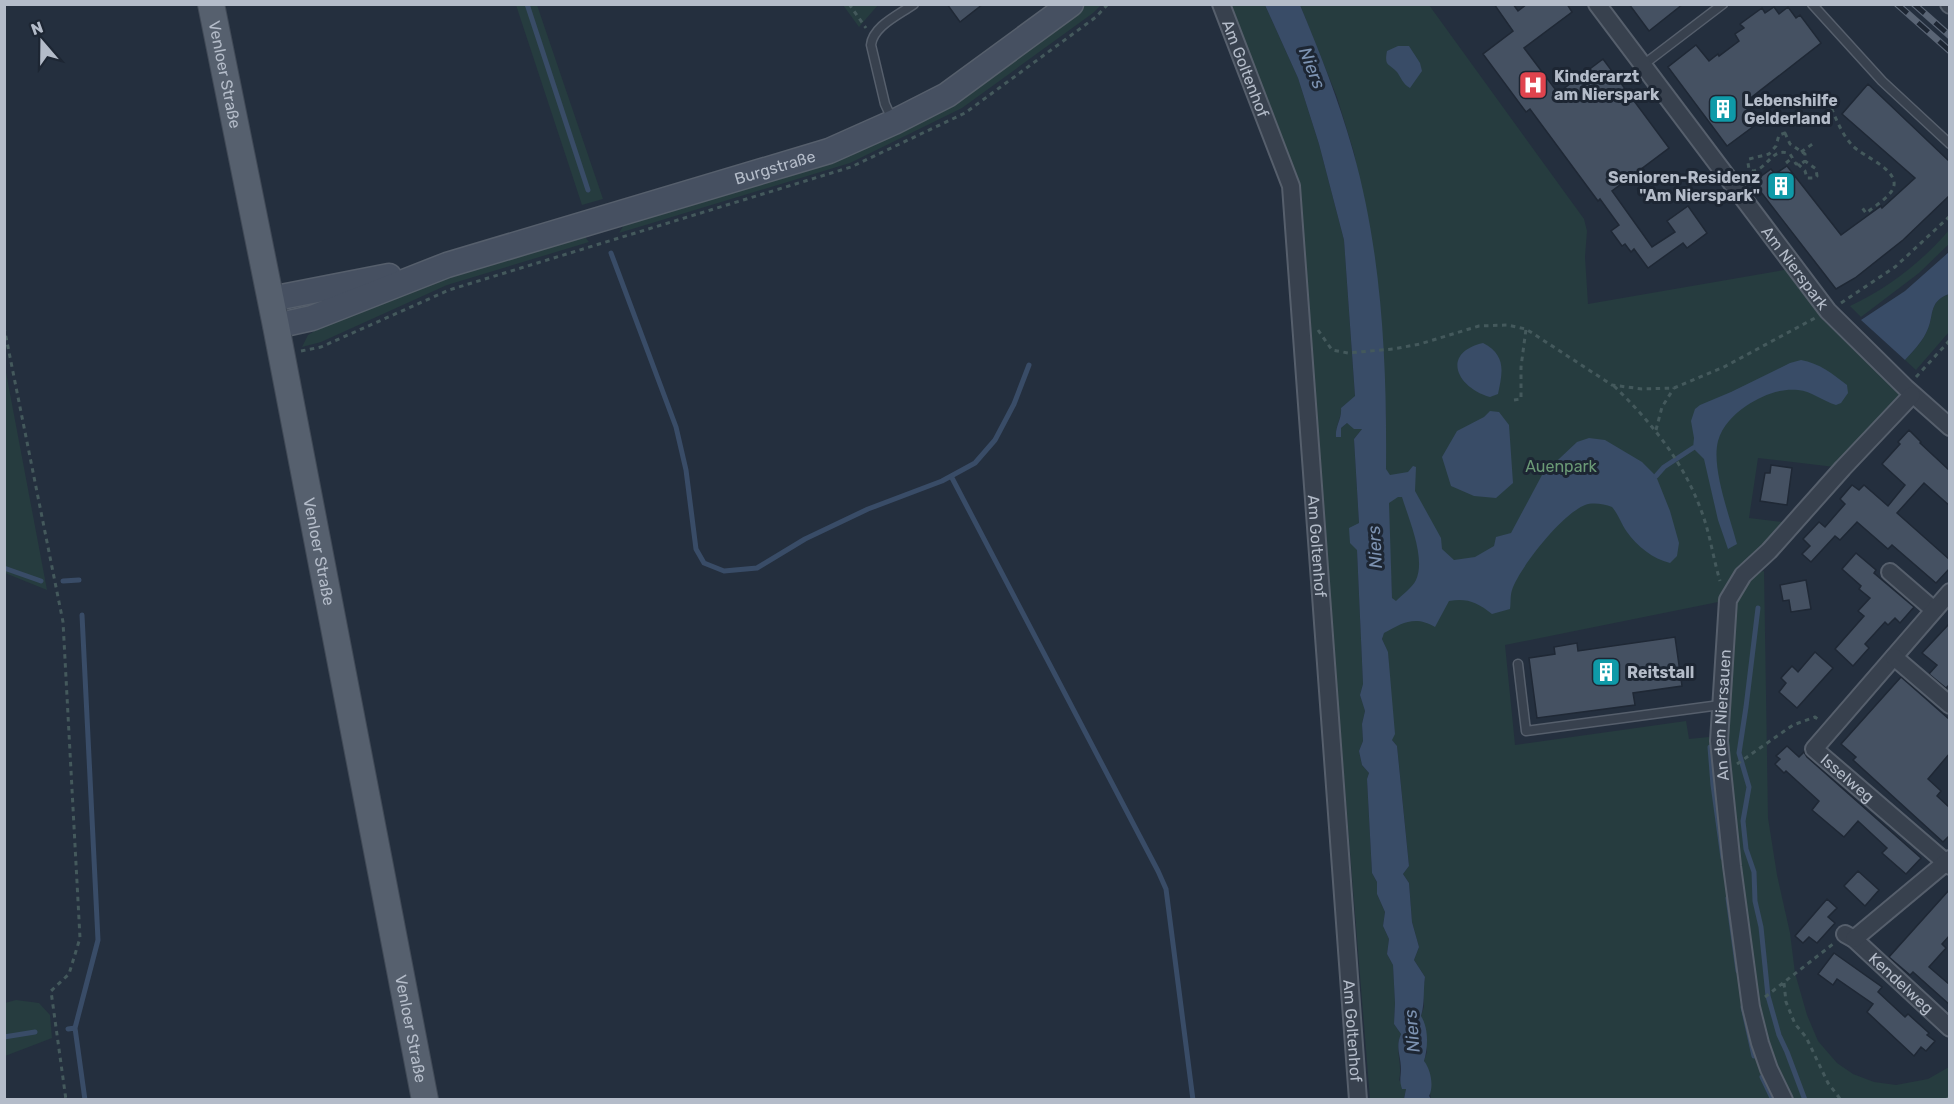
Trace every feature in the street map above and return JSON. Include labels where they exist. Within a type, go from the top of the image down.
[{"type":"main road","name":"Venloer Straße","points":[[211,4],[271,299],[425,1100]]},
{"type":"street","name":"Burgstraße","points":[[276,326],[312,318],[447,265],[829,151],[947,95],[1071,4]]},
{"type":"street","name":"Am Goltenhof","points":[[1221,4],[1291,186],[1358,1100]]},
{"type":"street","name":"Am Nierspark","points":[[1597,4],[1828,311],[1909,392],[1950,428]]},
{"type":"street","name":"Burgstraße","points":[[271,299],[447,265]]},
{"type":"street","name":"An den Niersauen","points":[[1784,1100],[1763,1052],[1751,1007],[1732,866],[1719,741],[1728,600],[1743,575],[1769,551],[1909,392]]},
{"type":"street","points":[[1890,572],[1934,610]]},
{"type":"street","name":"Isselweg","points":[[1948,862],[1814,749],[1950,592]]},
{"type":"street","points":[[1894,657],[1950,705]]},
{"type":"street","name":"Kendelweg","points":[[1948,862],[1849,937],[1950,1028]]},
{"type":"lane","points":[[894,122],[885,104],[871,45],[872,37],[878,29],[914,4]]},
{"type":"lane","points":[[1643,65],[1723,4]]},
{"type":"lane","points":[[1812,4],[1882,81],[1950,144]]},
{"type":"lane","points":[[1518,664],[1526,731],[1720,705]]},
{"type":"path","points":[[849,4],[872,37]]},
{"type":"path","points":[[1828,100],[1849,142],[1862,154],[1887,168],[1893,178],[1891,193],[1866,213],[1860,206]]},
{"type":"path","points":[[1768,157],[1759,170],[1749,169],[1748,163],[1752,157],[1768,157],[1782,152],[1793,157],[1805,171],[1807,178],[1817,176],[1816,169],[1805,161],[1806,158],[1801,152],[1790,144],[1786,135],[1782,134],[1768,157]]},
{"type":"path","points":[[1801,152],[1814,143]]},
{"type":"path","points":[[1786,163],[1793,157]]},
{"type":"path","points":[[1798,164],[1805,161]]},
{"type":"path","points":[[1764,165],[1767,169]]},
{"type":"path","points":[[1612,385],[1674,388],[1724,367],[1850,299],[1895,267],[1950,216]]},
{"type":"path","points":[[1300,318],[1311,322],[1332,350],[1348,354],[1420,344],[1479,326],[1507,325],[1526,328],[1612,385],[1656,430],[1681,465],[1702,512],[1719,580],[1728,600]]},
{"type":"path","points":[[4,327],[63,622],[80,938],[69,974],[51,991],[66,1100]]},
{"type":"path","points":[[1514,400],[1521,399],[1521,367],[1526,328]]},
{"type":"path","points":[[1909,392],[1950,340]]},
{"type":"path","points":[[1656,430],[1662,407],[1674,388]]},
{"type":"path","points":[[1753,753],[1793,725],[1815,717],[1831,729]]},
{"type":"path","points":[[1841,1100],[1828,1083],[1806,1037],[1796,1024],[1786,1002],[1784,983],[1849,937]]},
{"type":"green space","points":[[516,5],[537,5],[603,199],[582,205]]},
{"type":"green space","points":[[843,5],[878,5],[859,27]]},
{"type":"green space","points":[[1085,5],[1101,5],[962,108],[850,163],[619,233],[631,220],[847,156],[953,103]]},
{"type":"green space","points":[[1228,5],[1265,5],[1298,78],[1319,144],[1344,240],[1355,397],[1341,408],[1336,433],[1337,437],[1341,428],[1347,423],[1362,429],[1354,439],[1359,523],[1357,550],[1363,684],[1360,695],[1365,711],[1362,724],[1363,741],[1359,751],[1362,765],[1369,773],[1367,779],[1372,873],[1377,882],[1377,894],[1385,912],[1383,926],[1389,939],[1387,954],[1393,965],[1394,1024],[1401,1034],[1398,1045],[1399,1080],[1406,1089],[1404,1099],[1370,1099],[1296,183]]},
{"type":"green space","name":"Auenpark","points":[[1300,5],[1429,5],[1584,219],[1587,231],[1585,257],[1588,304],[1796,268],[1912,395],[1843,468],[1758,458],[1749,518],[1800,524],[1754,573],[1764,571],[1768,818],[1777,875],[1790,933],[1795,973],[1807,1015],[1818,1041],[1837,1063],[1853,1074],[1874,1082],[1896,1085],[1928,1079],[1949,1067],[1949,1099],[1431,1099],[1424,1061],[1427,1052],[1421,1016],[1424,1007],[1425,977],[1414,960],[1419,947],[1412,922],[1409,883],[1403,874],[1409,866],[1397,746],[1392,740],[1388,653],[1382,639],[1392,599],[1386,421],[1378,285],[1354,153],[1337,97]],"holes":[[[1728,600],[1719,741],[1726,885],[1709,737],[1689,739],[1686,721],[1515,745],[1505,645]]]},
{"type":"green space","points":[[1949,230],[1949,244],[1919,273],[1861,317],[1850,306],[1904,273],[1928,253]]},
{"type":"green space","points":[[574,237],[585,237],[589,242],[447,285],[321,342],[302,347],[308,335],[323,326],[447,274]]},
{"type":"green space","points":[[1949,294],[1949,332],[1916,370],[1905,360],[1926,333],[1937,301]]},
{"type":"green space","points":[[5,367],[47,590],[5,573]]},
{"type":"green space","points":[[16,1000],[39,1003],[50,1015],[52,1038],[5,1056],[5,1003]]},
{"type":"water","name":"Niers","points":[[1265,5],[1300,5],[1342,114],[1371,229],[1381,308],[1386,469],[1390,475],[1408,472],[1413,466],[1416,467],[1415,491],[1441,538],[1442,549],[1454,560],[1475,557],[1494,546],[1496,537],[1511,533],[1542,475],[1577,442],[1589,438],[1605,440],[1642,462],[1656,476],[1670,511],[1679,543],[1677,556],[1670,563],[1664,561],[1646,551],[1636,542],[1612,507],[1598,504],[1585,505],[1565,519],[1533,555],[1516,580],[1512,590],[1510,609],[1492,614],[1472,602],[1449,601],[1435,627],[1428,623],[1415,621],[1384,633],[1382,639],[1388,652],[1395,734],[1392,740],[1397,746],[1409,866],[1403,874],[1409,883],[1412,922],[1419,947],[1414,960],[1425,977],[1421,1016],[1427,1032],[1424,1061],[1431,1078],[1429,1096],[1431,1099],[1404,1099],[1406,1089],[1402,1089],[1398,1047],[1401,1034],[1394,1024],[1393,965],[1387,954],[1389,939],[1383,926],[1385,912],[1377,894],[1377,882],[1372,873],[1367,779],[1369,773],[1362,765],[1359,751],[1363,741],[1362,724],[1365,711],[1360,695],[1363,684],[1357,550],[1350,543],[1349,528],[1359,523],[1354,439],[1362,429],[1354,429],[1347,423],[1341,428],[1341,437],[1336,437],[1341,408],[1355,396],[1344,240],[1319,144],[1298,78]],"holes":[[[1402,497],[1418,550],[1419,571],[1414,583],[1396,601],[1392,598],[1389,503]]]},
{"type":"water","points":[[1398,46],[1409,46],[1420,63],[1422,71],[1410,88],[1387,62],[1387,51]]},
{"type":"water","points":[[1949,252],[1949,294],[1937,301],[1926,333],[1905,360],[1861,320],[1905,291]]},
{"type":"water","points":[[1483,343],[1496,353],[1502,371],[1498,394],[1490,397],[1469,386],[1458,370],[1458,362],[1462,354]]},
{"type":"water","points":[[1801,360],[1820,366],[1831,373],[1847,385],[1848,393],[1841,403],[1836,405],[1803,391],[1777,392],[1746,406],[1725,425],[1718,441],[1717,465],[1737,544],[1728,549],[1718,520],[1704,459],[1693,448],[1691,421],[1695,409],[1790,363]]},
{"type":"water","points":[[1490,411],[1499,412],[1509,425],[1513,483],[1496,498],[1474,496],[1451,486],[1442,457],[1457,431],[1484,417]]},
{"type":"building","points":[[947,4],[983,4],[960,22]]},
{"type":"building","points":[[1494,4],[1513,4],[1518,11],[1527,4],[1567,4],[1572,12],[1524,48],[1558,93],[1603,59],[1669,148],[1612,191],[1652,247],[1675,232],[1667,221],[1688,206],[1707,233],[1687,248],[1683,243],[1648,268],[1634,249],[1631,252],[1625,244],[1622,246],[1611,231],[1619,225],[1600,199],[1598,201],[1530,109],[1526,112],[1483,54],[1513,31]]},
{"type":"building","points":[[1629,4],[1683,4],[1649,31]]},
{"type":"building","points":[[1774,7],[1779,14],[1788,7],[1796,18],[1800,15],[1821,43],[1743,104],[1758,123],[1727,146],[1668,67],[1696,45],[1709,61],[1718,54],[1719,56],[1739,41],[1735,34],[1744,28],[1740,24],[1762,8],[1765,13]]},
{"type":"building","name":"Senioren-Residenz \"Am Nierspark\"","points":[[1868,84],[1950,162],[1950,195],[1903,240],[1855,278],[1836,289],[1757,187],[1760,185],[1756,180],[1771,169],[1775,174],[1787,166],[1841,235],[1881,206],[1882,208],[1915,178],[1842,114]]},
{"type":"building","points":[[1909,430],[1950,471],[1950,506],[1924,483],[1897,513],[1950,560],[1950,568],[1936,583],[1892,545],[1888,549],[1857,522],[1840,540],[1835,536],[1811,562],[1802,554],[1810,546],[1803,539],[1819,522],[1825,527],[1845,504],[1840,499],[1852,485],[1859,490],[1864,485],[1888,506],[1905,485],[1882,464]]},
{"type":"building","points":[[1771,465],[1792,468],[1787,505],[1760,501],[1765,473],[1770,473]]},
{"type":"building","points":[[1856,553],[1876,570],[1874,573],[1914,607],[1900,623],[1895,618],[1888,625],[1885,622],[1865,644],[1869,648],[1853,666],[1835,649],[1864,616],[1858,611],[1870,598],[1859,589],[1861,586],[1842,569]]},
{"type":"building","points":[[1806,580],[1811,609],[1791,612],[1789,600],[1783,601],[1780,585]]},
{"type":"building","points":[[1950,623],[1950,684],[1946,688],[1929,674],[1937,665],[1922,653]]},
{"type":"building","name":"Reitstall","points":[[1675,637],[1682,686],[1633,693],[1635,705],[1537,718],[1529,658],[1555,654],[1554,647],[1577,643],[1578,651]]},
{"type":"building","points":[[1815,652],[1833,668],[1797,708],[1779,692],[1786,683],[1781,678],[1792,666],[1798,672]]},
{"type":"building","points":[[1901,677],[1950,720],[1950,753],[1928,779],[1941,791],[1937,796],[1950,808],[1950,835],[1943,842],[1853,760],[1856,757],[1841,744]]},
{"type":"building","points":[[1787,746],[1799,757],[1804,752],[1921,858],[1906,874],[1882,853],[1887,848],[1858,821],[1844,837],[1812,810],[1819,801],[1775,764],[1780,759],[1776,756]]},
{"type":"building","points":[[1858,871],[1879,890],[1865,906],[1844,886]]},
{"type":"building","points":[[1950,889],[1950,935],[1942,944],[1946,948],[1929,967],[1950,985],[1950,1005],[1913,972],[1910,975],[1889,957]]},
{"type":"building","points":[[1827,899],[1837,908],[1828,917],[1835,923],[1817,943],[1809,937],[1803,943],[1795,936]]},
{"type":"building","points":[[1834,953],[1882,987],[1878,992],[1905,1017],[1908,1014],[1929,1033],[1927,1035],[1935,1041],[1926,1051],[1921,1047],[1914,1056],[1867,1012],[1873,1004],[1837,979],[1833,985],[1818,974]]},
{"type":"waterway","points":[[527,4],[588,190]]},
{"type":"waterway","points":[[611,253],[676,427],[686,470],[696,549],[704,563],[724,571],[757,568],[805,539],[868,509],[942,481],[975,463],[995,440],[1014,404],[1029,365]]},
{"type":"waterway","points":[[1656,476],[1664,467],[1693,448]]},
{"type":"waterway","points":[[951,476],[1166,889],[1193,1100]]},
{"type":"waterway","points":[[4,568],[41,581]]},
{"type":"waterway","points":[[63,581],[79,580]]},
{"type":"waterway","points":[[1758,608],[1739,753],[1749,787],[1743,821],[1746,849],[1754,872],[1755,901],[1761,927],[1768,996],[1779,1035],[1805,1100]]},
{"type":"waterway","points":[[68,1029],[75,1028],[98,940],[82,615]]},
{"type":"waterway","points":[[1710,747],[1723,858]]},
{"type":"waterway","points":[[1728,898],[1738,971]]},
{"type":"waterway","points":[[1743,1007],[1754,1056]]},
{"type":"waterway","points":[[75,1028],[85,1100]]},
{"type":"waterway","points":[[4,1037],[35,1032]]},
{"type":"waterway","points":[[1762,1077],[1773,1100]]},
{"type":"railway","points":[[1897,4],[1950,51]]},
{"type":"railway","points":[[1914,4],[1950,36]]},
{"type":"place","name":"Kinderarzt am Nierspark","points":[[1533,85]]},
{"type":"place","name":"Lebenshilfe Gelderland","points":[[1723,109]]},
{"type":"place","name":"Senioren-Residenz \"Am Nierspark\"","points":[[1781,186]]},
{"type":"place","name":"Reitstall","points":[[1606,672]]}]
